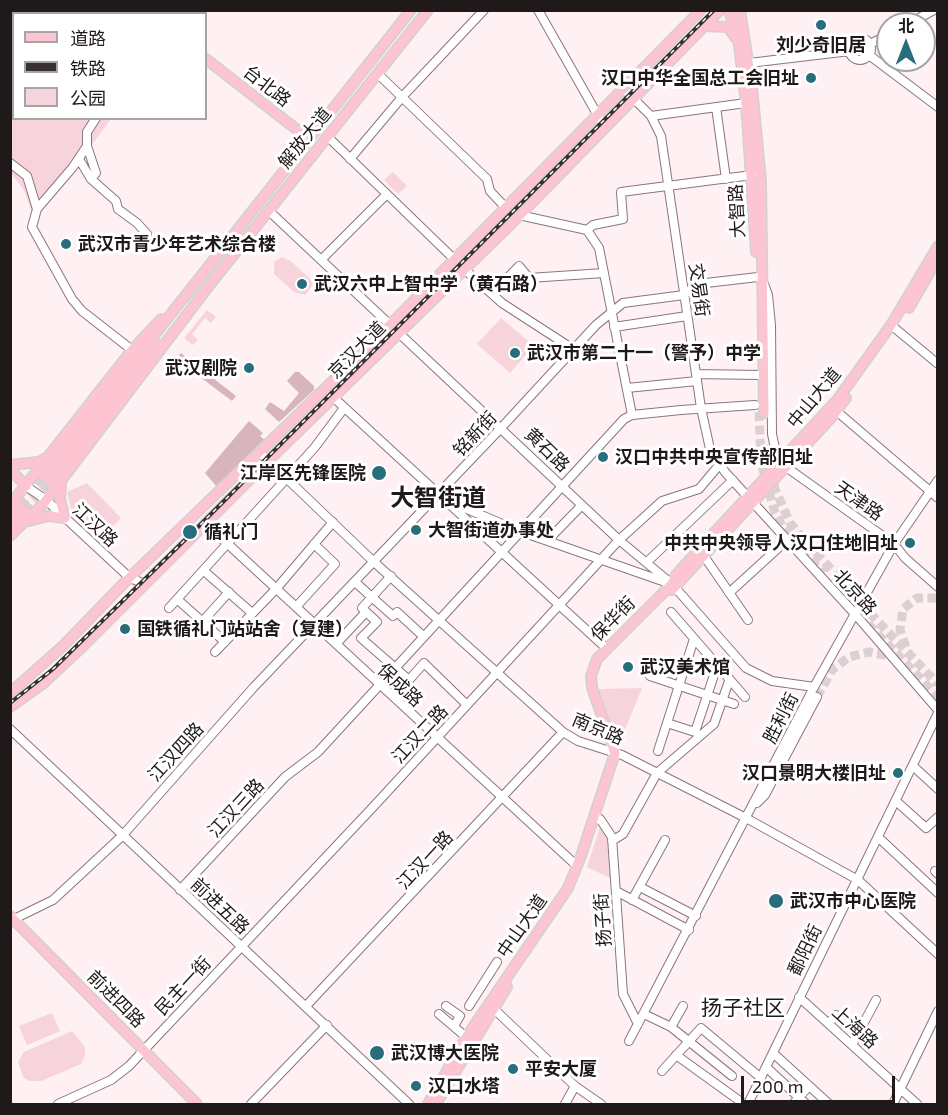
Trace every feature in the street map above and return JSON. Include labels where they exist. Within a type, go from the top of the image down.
[{"type":"main road","name":"解放大道","points":[[208,287],[47,479],[204,273],[274,187],[411,10]]},
{"type":"main road","name":"解放大道","points":[[10,536],[46,500],[208,287],[428,10]]},
{"type":"main road","name":"京汉大道","points":[[10,693],[48,661],[391,324],[701,10]]},
{"type":"main road","name":"京汉大道","points":[[10,707],[45,682],[145,584],[268,460],[519,215],[720,10]]},
{"type":"main road","name":"大智路","points":[[729,10],[739,45],[746,103],[760,278],[760,410]]},
{"type":"main road","name":"大智路","points":[[742,11],[761,181],[760,410]]},
{"type":"main road","points":[[706,26],[728,27],[739,45]]},
{"type":"main road","name":"台北路","points":[[207,60],[309,139]]},
{"type":"main road","name":"中山大道","points":[[893,327],[938,246]]},
{"type":"main road","name":"中山大道","points":[[674,586],[676,575],[750,500],[834,409],[893,327],[938,258]]},
{"type":"main road","name":"解放大道","points":[[10,527],[26,486],[48,457],[132,350],[204,273]]},
{"type":"main road","points":[[10,465],[38,462],[48,457]]},
{"type":"main road","points":[[10,469],[26,486]]},
{"type":"main road","points":[[10,476],[26,486]]},
{"type":"main road","points":[[24,523],[48,516],[65,518],[60,499],[63,478]]},
{"type":"main road","name":"中山大道","points":[[674,586],[704,556],[750,500]]},
{"type":"main road","name":"解放大道","points":[[10,515],[18,508]]},
{"type":"main road","name":"保华街","points":[[617,754],[592,688],[594,665],[606,648],[674,586]]},
{"type":"main road","name":"保华街","points":[[617,754],[595,688],[594,676],[601,659],[674,586]]},
{"type":"main road","name":"中山大道","points":[[428,1104],[466,1037],[573,889],[617,754]]},
{"type":"main road","name":"中山大道","points":[[436,1104],[489,1008],[568,888],[597,819]]},
{"type":"main road","name":"前进四路","points":[[11,919],[197,1104]]},
{"type":"street","points":[[350,159],[403,96],[484,10]]},
{"type":"street","points":[[538,10],[605,128]]},
{"type":"street","points":[[849,51],[851,43],[857,39],[864,39],[870,44]]},
{"type":"street","points":[[870,44],[876,41]]},
{"type":"street","points":[[849,51],[857,59],[864,59],[869,55],[870,44]]},
{"type":"street","points":[[749,63],[849,51]]},
{"type":"street","points":[[869,55],[938,107]]},
{"type":"street","points":[[378,74],[487,179],[489,192],[506,208]]},
{"type":"street","name":"交易街","points":[[624,89],[651,116],[661,136],[696,378],[710,449],[750,500]]},
{"type":"street","points":[[651,116],[746,103]]},
{"type":"street","points":[[716,107],[726,179]]},
{"type":"street","points":[[91,179],[96,173],[87,146],[87,132],[95,120]]},
{"type":"street","points":[[328,137],[455,260]]},
{"type":"street","points":[[87,146],[79,159],[36,209],[32,226],[75,304],[132,350]]},
{"type":"street","points":[[79,159],[91,179],[147,234]]},
{"type":"street","points":[[10,163],[27,176],[36,209]]},
{"type":"street","points":[[587,230],[593,225],[623,219],[621,192],[752,176]]},
{"type":"street","points":[[322,259],[386,195]]},
{"type":"street","name":"黄石路","points":[[269,210],[400,331],[619,540],[674,586],[750,671],[772,681],[814,687]]},
{"type":"street","points":[[519,215],[587,230],[599,248],[632,415],[701,408],[760,410]]},
{"type":"street","points":[[492,294],[519,266],[529,278],[603,273]]},
{"type":"street","points":[[464,269],[492,294],[573,348]]},
{"type":"street","name":"铭新街","points":[[253,688],[501,428],[573,348],[623,303],[684,295],[697,284],[760,278]]},
{"type":"street","name":"大智路","points":[[760,278],[768,295],[771,325],[772,434],[784,464]]},
{"type":"street","points":[[614,327],[687,316]]},
{"type":"street","points":[[893,327],[938,364]]},
{"type":"street","points":[[627,388],[696,378],[759,375]]},
{"type":"street","points":[[333,397],[606,648]]},
{"type":"street","points":[[169,608],[315,447],[344,408]]},
{"type":"street","points":[[834,409],[938,498]]},
{"type":"street","name":"江汉三路","points":[[180,890],[285,777],[318,752],[561,485],[624,419],[632,415]]},
{"type":"street","name":"南京路","points":[[259,452],[374,562],[563,732],[578,741],[617,754],[657,773],[746,818],[858,880],[938,954]]},
{"type":"street","name":"江汉二路","points":[[242,946],[619,540],[662,501],[699,489],[720,464]]},
{"type":"street","name":"天津路","points":[[784,464],[894,544],[938,587]]},
{"type":"street","points":[[647,562],[733,480]]},
{"type":"street","name":"胜利街","points":[[629,1041],[814,687],[894,544],[938,480]]},
{"type":"street","name":"江汉路","points":[[26,486],[46,500],[130,578],[145,584]]},
{"type":"street","name":"北京路","points":[[750,500],[855,614],[938,712]]},
{"type":"street","points":[[450,505],[460,506],[519,531],[602,558],[674,586]]},
{"type":"street","points":[[548,540],[582,505]]},
{"type":"street","points":[[215,652],[276,589],[333,522]]},
{"type":"street","name":"保成路","points":[[205,523],[577,866]]},
{"type":"street","points":[[729,593],[787,540]]},
{"type":"street","points":[[296,607],[335,564],[314,544]]},
{"type":"street","points":[[704,556],[748,620]]},
{"type":"street","points":[[204,571],[252,614]]},
{"type":"street","points":[[391,576],[362,608],[377,622],[361,638],[409,680],[424,663],[467,705]]},
{"type":"street","points":[[355,582],[393,616],[397,612],[423,636]]},
{"type":"street","points":[[202,622],[229,592]]},
{"type":"street","points":[[177,599],[225,642]]},
{"type":"street","points":[[336,644],[366,612]]},
{"type":"street","points":[[671,612],[729,681],[745,696]]},
{"type":"street","points":[[658,751],[694,639]]},
{"type":"street","points":[[667,723],[695,732],[717,666]]},
{"type":"street","points":[[650,676],[734,704]]},
{"type":"street","points":[[612,841],[622,834],[657,773],[714,724],[729,681]]},
{"type":"street","name":"江汉四路","points":[[11,919],[52,900],[122,836],[253,688]]},
{"type":"street","points":[[751,808],[765,795],[817,697]]},
{"type":"street","name":"鄱阳街","points":[[748,1104],[938,712]]},
{"type":"street","name":"前进五路","points":[[10,729],[409,1104]]},
{"type":"street","name":"江汉一路","points":[[306,1006],[563,732]]},
{"type":"street","points":[[913,766],[938,789]]},
{"type":"street","points":[[896,801],[926,828],[938,817]]},
{"type":"street","name":"扬子街","points":[[597,819],[612,841],[623,994],[638,1024]]},
{"type":"street","points":[[878,837],[938,893]]},
{"type":"street","points":[[632,900],[665,840]]},
{"type":"street","points":[[640,887],[696,916]]},
{"type":"street","points":[[616,891],[688,930]]},
{"type":"street","name":"民主一街","points":[[58,1104],[111,1080],[144,1050],[242,946]]},
{"type":"street","points":[[497,962],[471,1003],[489,1008],[575,1086],[601,1104]]},
{"type":"street","name":"上海路","points":[[799,997],[917,1104]]},
{"type":"street","points":[[852,1045],[876,1000]]},
{"type":"street","points":[[446,1006],[460,1016],[454,1026]]},
{"type":"street","points":[[671,1027],[683,1006]]},
{"type":"street","points":[[893,1104],[938,1011]]},
{"type":"street","points":[[440,1014],[466,1037]]},
{"type":"street","points":[[644,1014],[671,1027],[732,1076]]},
{"type":"street","points":[[829,1023],[836,1015]]},
{"type":"street","points":[[251,1104],[327,1025]]},
{"type":"street","points":[[662,1071],[701,1028],[761,1078]]},
{"type":"street","points":[[773,1053],[829,1104]]},
{"type":"street","points":[[676,1055],[744,1104]]},
{"type":"street","points":[[766,1067],[796,1101],[806,1104]]},
{"type":"street","points":[[565,1104],[575,1086]]},
{"type":"street","points":[[796,1101],[809,1086]]},
{"type":"green space","points":[[137,10],[139,12],[12,12],[12,120],[110,120],[76,166],[33,216],[24,190],[11,173],[10,11]]},
{"type":"green space","points":[[393,172],[407,186],[398,194],[384,180]]},
{"type":"green space","points":[[282,257],[292,262],[310,279],[313,284],[305,295],[294,292],[274,274],[274,262]]},
{"type":"green space","points":[[207,310],[216,317],[211,323],[205,318],[192,334],[198,340],[193,345],[184,338]]},
{"type":"green space","points":[[501,318],[534,346],[510,373],[477,344]]},
{"type":"green space","points":[[87,483],[121,518],[103,537],[71,509],[67,492]]},
{"type":"green space","points":[[642,688],[622,737],[614,738],[598,689]]},
{"type":"green space","points":[[600,827],[608,840],[610,878],[587,867]]},
{"type":"green space","points":[[52,1013],[60,1031],[27,1045],[19,1026]]},
{"type":"green space","points":[[72,1031],[85,1047],[85,1055],[81,1064],[41,1081],[29,1081],[23,1077],[18,1062],[24,1052]]},
{"type":"shaded area","points":[[181,353],[236,396],[232,401],[176,359]]},
{"type":"shaded area","points":[[295,372],[299,372],[314,386],[314,390],[279,422],[265,409],[270,402],[284,411],[299,393],[287,381]]},
{"type":"shaded area","points":[[249,421],[263,433],[260,436],[265,440],[217,487],[205,473]]},
{"type":"tunnel","points":[[759,412],[761,462],[775,513],[783,528],[823,574]]},
{"type":"tunnel","points":[[765,445],[775,489],[790,523],[864,607],[938,684]]},
{"type":"tunnel","points":[[20,506],[43,476]]},
{"type":"tunnel","points":[[25,511],[50,482]]},
{"type":"tunnel","points":[[906,647],[900,630],[903,609],[917,598],[938,598]]},
{"type":"tunnel","points":[[868,624],[938,697]]},
{"type":"tunnel","points":[[817,697],[832,670],[849,657],[869,652],[895,657]]},
{"type":"railway","points":[[10,703],[53,669],[191,534],[714,10]]},
{"type":"place","name":"刘少奇旧居","points":[[821,25]]},
{"type":"place","name":"汉口中华全国总工会旧址","points":[[811,78]]},
{"type":"place","name":"武汉市青少年艺术综合楼","points":[[66,244]]},
{"type":"place","name":"武汉六中上智中学（黄石路）","points":[[302,284]]},
{"type":"place","name":"武汉市第二十一（警予）中学","points":[[515,353]]},
{"type":"place","name":"武汉剧院","points":[[249,368]]},
{"type":"place","name":"汉口中共中央宣传部旧址","points":[[603,457]]},
{"type":"place","name":"江岸区先锋医院","points":[[379,473]]},
{"type":"place","name":"大智街道办事处","points":[[416,530]]},
{"type":"place","name":"循礼门","points":[[190,532]]},
{"type":"place","name":"中共中央领导人汉口住地旧址","points":[[910,543]]},
{"type":"place","name":"国铁循礼门站站舍（复建）","points":[[125,629]]},
{"type":"place","name":"武汉美术馆","points":[[628,667]]},
{"type":"place","name":"汉口景明大楼旧址","points":[[898,773]]},
{"type":"place","name":"武汉市中心医院","points":[[776,901]]},
{"type":"place","name":"武汉博大医院","points":[[377,1053]]},
{"type":"place","name":"平安大厦","points":[[513,1069]]},
{"type":"place","name":"汉口水塔","points":[[416,1086]]},
{"type":"district","name":"大智街道","points":[[438,498]]},
{"type":"district","name":"扬子社区","points":[[743,1008]]}]
